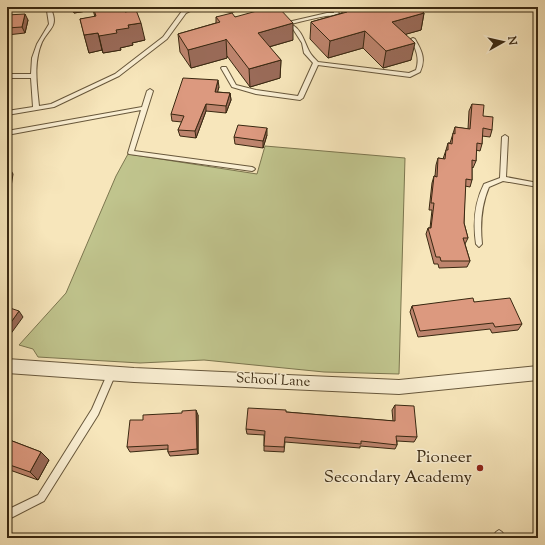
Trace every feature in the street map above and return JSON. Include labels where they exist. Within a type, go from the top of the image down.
[{"type":"street","name":"School Lane","points":[[7,366],[112,373],[399,386],[538,373]]},
{"type":"lane","points":[[7,12],[11,7]]},
{"type":"lane","points":[[36,108],[33,76],[35,58],[41,40],[49,31],[52,19],[49,10],[43,7]]},
{"type":"lane","points":[[7,113],[52,106],[117,75],[165,38],[184,12],[196,7],[232,11],[244,7]]},
{"type":"lane","points":[[264,7],[295,28],[307,53],[316,63],[410,75],[418,71],[422,61],[420,52],[413,39]]},
{"type":"lane","points":[[288,23],[327,14],[336,14]]},
{"type":"lane","points":[[224,68],[234,86],[256,92],[300,98],[316,63]]},
{"type":"lane","points":[[7,76],[33,76]]},
{"type":"lane","points":[[150,91],[131,153],[252,169]]},
{"type":"lane","points":[[7,133],[145,108]]},
{"type":"lane","points":[[503,179],[505,137]]},
{"type":"lane","points":[[479,244],[476,219],[479,201],[486,186],[503,179],[538,185]]},
{"type":"lane","points":[[7,515],[41,498],[95,412],[112,373]]},
{"type":"green space","points":[[265,146],[405,158],[399,374],[324,372],[204,360],[140,363],[38,357],[33,349],[19,345],[66,293],[116,176],[128,154],[257,174]]},
{"type":"building","points":[[93,7],[123,7],[125,12],[136,10],[141,23],[128,25],[129,28],[116,30],[117,33],[99,36],[98,33],[84,35],[80,19],[96,16]]},
{"type":"building","points":[[417,7],[424,13],[392,22],[415,43],[386,51],[365,31],[330,41],[311,22],[347,12],[342,8]]},
{"type":"building","points":[[279,8],[293,23],[258,33],[281,60],[249,69],[226,39],[188,50],[178,34],[220,22],[216,17],[232,13],[235,17],[264,9],[266,11]]},
{"type":"building","points":[[25,14],[22,27],[7,28],[7,15]]},
{"type":"building","points":[[183,78],[218,80],[215,92],[230,93],[226,106],[206,104],[195,131],[178,130],[184,116],[171,114]]},
{"type":"building","points":[[472,104],[484,105],[483,116],[493,117],[492,130],[483,128],[482,144],[477,143],[476,161],[472,160],[472,180],[466,179],[464,223],[468,238],[463,238],[470,261],[441,261],[440,257],[436,257],[428,228],[431,228],[434,203],[431,203],[434,176],[437,177],[438,158],[445,159],[446,150],[448,150],[448,143],[452,144],[453,133],[455,134],[455,127],[470,129]]},
{"type":"building","points":[[238,125],[267,128],[263,141],[234,137]]},
{"type":"building","points":[[7,167],[9,167],[7,184]]},
{"type":"building","points":[[473,298],[474,302],[510,298],[522,324],[495,327],[493,323],[420,331],[412,306]]},
{"type":"building","points":[[7,307],[19,311],[7,328]]},
{"type":"building","points":[[395,405],[414,406],[417,437],[396,436],[397,445],[361,441],[361,444],[285,437],[284,447],[264,446],[265,431],[246,429],[248,408],[286,410],[286,412],[395,421]]},
{"type":"building","points":[[196,410],[197,449],[168,452],[168,445],[127,447],[130,420],[143,420],[143,415],[182,413],[182,411]]},
{"type":"building","points":[[7,439],[41,452],[30,472],[7,464]]},
{"type":"place","name":"Pioneer Secondary Academy","points":[[480,468]]}]
